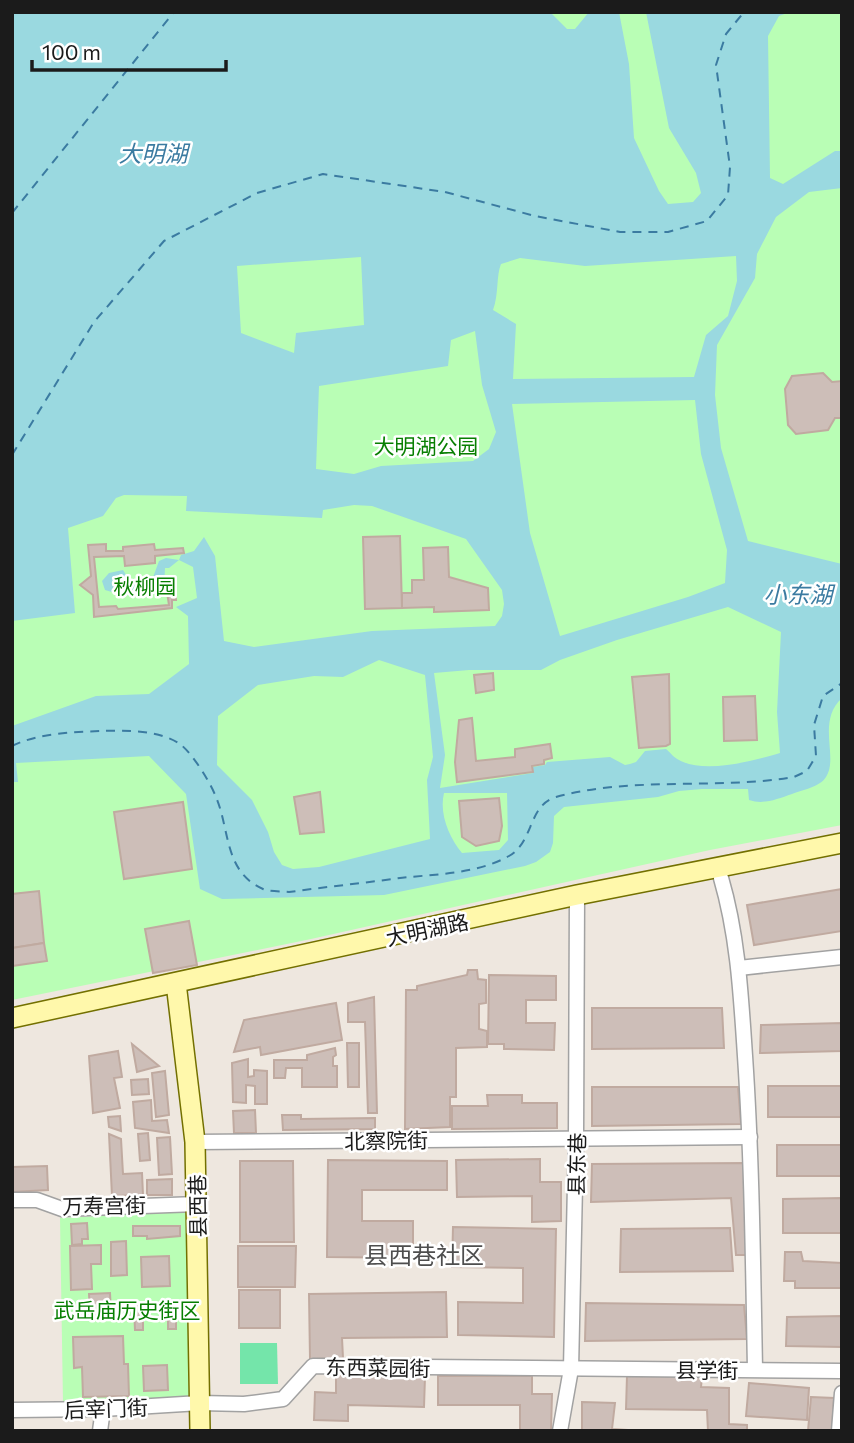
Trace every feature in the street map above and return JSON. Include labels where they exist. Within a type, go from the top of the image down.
[{"type":"main road","name":"大明湖路","points":[[12,1028],[177,988],[842,843]]},
{"type":"main road","name":"大明湖路","points":[[577,902],[842,854]]},
{"type":"main road","name":"大明湖路","points":[[12,1018],[177,988]]},
{"type":"main road","name":"县西巷","points":[[177,988],[195,1142],[200,1431]]},
{"type":"street","points":[[721,878],[731,913],[739,968],[750,1137],[755,1369]]},
{"type":"street","name":"县东巷","points":[[561,1431],[571,1369],[577,902]]},
{"type":"street","points":[[739,968],[842,957]]},
{"type":"street","name":"北察院街","points":[[195,1142],[750,1137]]},
{"type":"street","name":"万寿宫街","points":[[12,1200],[37,1200],[62,1209],[197,1204]]},
{"type":"street","name":"东西菜园街","points":[[200,1403],[244,1404],[283,1399],[313,1366],[571,1369]]},
{"type":"street","name":"县学街","points":[[571,1369],[842,1371]]},
{"type":"street","points":[[839,1431],[842,1394]]},
{"type":"street","name":"后宰门街","points":[[12,1410],[103,1409],[200,1403]]},
{"type":"street","points":[[100,1431],[103,1409]]},
{"type":"green space","name":"大明湖公园","points":[[12,12],[842,12],[842,825],[710,850],[311,939],[12,1000]]},
{"type":"green space","name":"武岳庙历史街区","points":[[189,1212],[195,1400],[63,1402],[60,1218]]},
{"type":"green space","points":[[240,1343],[277,1343],[278,1384],[240,1384]]},
{"type":"water","name":"大明湖","points":[[12,12],[550,12],[567,29],[575,29],[589,12],[619,12],[629,64],[634,138],[668,204],[693,202],[701,193],[696,173],[669,128],[646,12],[790,12],[779,16],[768,36],[770,178],[783,184],[835,151],[842,151],[842,188],[809,192],[776,217],[757,254],[755,278],[717,345],[715,395],[721,448],[748,541],[842,564],[842,698],[834,707],[830,718],[829,769],[820,783],[765,802],[749,800],[748,789],[702,789],[679,791],[658,797],[564,807],[554,816],[550,852],[536,862],[384,895],[222,899],[200,889],[186,794],[149,756],[16,763],[18,782],[12,782],[12,726],[96,696],[149,694],[189,664],[188,616],[176,607],[197,598],[193,567],[179,560],[181,555],[194,551],[204,537],[215,556],[224,641],[254,647],[372,631],[495,626],[502,616],[502,590],[466,539],[372,506],[354,505],[323,510],[322,518],[186,511],[187,496],[124,495],[116,498],[103,516],[68,528],[75,613],[12,621]],"holes":[[[736,256],[737,281],[728,316],[706,335],[694,377],[513,379],[516,324],[493,310],[501,264],[520,258],[585,266]],[[361,257],[364,325],[296,333],[294,353],[241,333],[237,266]],[[475,331],[482,385],[496,432],[489,449],[473,461],[381,466],[354,474],[316,469],[319,386],[448,366],[451,340]],[[695,400],[701,454],[727,550],[725,583],[560,636],[530,533],[512,404]],[[728,607],[781,632],[777,712],[780,753],[729,765],[702,766],[679,760],[666,749],[645,751],[636,762],[625,765],[610,757],[547,762],[545,765],[533,767],[533,773],[440,788],[445,755],[434,673],[541,670],[560,660]],[[379,660],[425,675],[433,757],[427,780],[430,839],[319,867],[293,869],[282,865],[252,800],[217,765],[218,716],[258,685],[314,676],[343,677]],[[444,793],[507,793],[508,840],[499,850],[462,853],[449,833],[443,809]]]},
{"type":"water","points":[[166,558],[179,560],[165,568],[164,588],[161,591],[122,595],[105,590],[102,581],[109,573],[123,570],[130,581],[152,580],[159,561]]},
{"type":"building","points":[[823,373],[832,382],[842,381],[842,418],[835,418],[828,430],[796,434],[788,425],[785,389],[792,376]]},
{"type":"building","points":[[400,536],[402,608],[365,609],[363,537]]},
{"type":"building","points":[[106,544],[106,551],[123,551],[123,547],[154,544],[155,550],[183,548],[184,553],[155,556],[155,563],[125,566],[124,556],[94,557],[99,607],[116,606],[118,609],[169,605],[166,586],[174,584],[176,600],[172,600],[172,608],[94,617],[93,595],[80,585],[91,576],[88,545]]},
{"type":"building","points":[[448,547],[449,577],[488,588],[489,610],[434,612],[434,607],[402,608],[402,593],[412,593],[412,580],[424,580],[423,548]]},
{"type":"building","points":[[493,673],[494,690],[476,693],[474,675]]},
{"type":"building","points":[[669,674],[670,744],[639,748],[632,677]]},
{"type":"building","points":[[755,696],[757,740],[724,741],[723,697]]},
{"type":"building","points":[[472,718],[476,761],[515,757],[515,749],[550,744],[552,758],[544,760],[544,764],[532,766],[533,772],[457,782],[455,762],[459,720]]},
{"type":"building","points":[[320,792],[324,832],[300,834],[294,797]]},
{"type":"building","points":[[499,798],[502,826],[499,841],[476,846],[462,837],[459,801]]},
{"type":"building","points":[[183,802],[192,869],[124,879],[114,812]]},
{"type":"building","points":[[842,889],[842,931],[754,945],[747,905]]},
{"type":"building","points":[[39,891],[44,943],[12,948],[12,894]]},
{"type":"building","points":[[189,921],[197,965],[153,973],[145,929]]},
{"type":"building","points":[[44,943],[47,961],[12,966],[12,948]]},
{"type":"building","points":[[468,970],[477,970],[478,979],[486,980],[486,1003],[479,1004],[479,1029],[487,1031],[487,1047],[456,1048],[456,1097],[450,1097],[450,1127],[405,1129],[406,990],[417,990],[417,986],[467,975]]},
{"type":"building","points":[[489,975],[556,976],[556,1000],[526,1000],[526,1023],[555,1023],[554,1050],[504,1049],[504,1044],[488,1044]]},
{"type":"building","points":[[374,997],[377,1113],[368,1113],[365,1022],[348,1022],[348,1003]]},
{"type":"building","points":[[336,1003],[342,1040],[261,1055],[260,1047],[234,1052],[244,1020]]},
{"type":"building","points":[[592,1008],[722,1008],[724,1048],[592,1049]]},
{"type":"building","points":[[842,1023],[842,1051],[760,1053],[761,1025]]},
{"type":"building","points":[[347,1043],[359,1043],[359,1087],[348,1087]]},
{"type":"building","points":[[132,1044],[159,1066],[137,1072]]},
{"type":"building","points":[[335,1048],[333,1066],[337,1066],[337,1087],[302,1087],[302,1068],[286,1068],[285,1078],[274,1078],[274,1060],[307,1060],[307,1055]]},
{"type":"building","points":[[118,1051],[122,1077],[114,1078],[120,1108],[93,1113],[89,1056]]},
{"type":"building","points":[[248,1059],[248,1077],[254,1076],[254,1070],[267,1071],[267,1104],[255,1104],[255,1086],[246,1085],[246,1103],[233,1102],[232,1063]]},
{"type":"building","points":[[165,1071],[169,1115],[156,1117],[152,1073]]},
{"type":"building","points":[[148,1079],[149,1094],[132,1095],[131,1080]]},
{"type":"building","points":[[768,1086],[842,1086],[842,1117],[768,1117]]},
{"type":"building","points":[[592,1087],[738,1087],[741,1124],[592,1126]]},
{"type":"building","points":[[487,1095],[522,1095],[522,1103],[557,1103],[557,1128],[452,1129],[452,1106],[488,1106]]},
{"type":"building","points":[[151,1100],[152,1121],[167,1120],[169,1133],[135,1128],[133,1102]]},
{"type":"building","points":[[255,1110],[256,1133],[234,1133],[233,1111]]},
{"type":"building","points":[[282,1115],[301,1115],[301,1119],[375,1118],[375,1129],[283,1130]]},
{"type":"building","points":[[120,1116],[121,1131],[109,1127],[108,1117]]},
{"type":"building","points":[[148,1133],[150,1160],[140,1161],[138,1134]]},
{"type":"building","points":[[109,1134],[121,1139],[123,1174],[142,1173],[143,1195],[112,1196]]},
{"type":"building","points":[[170,1137],[172,1174],[159,1175],[157,1138]]},
{"type":"building","points":[[777,1145],[842,1145],[842,1176],[777,1176]]},
{"type":"building","points":[[540,1159],[540,1182],[561,1182],[561,1221],[532,1222],[532,1196],[457,1197],[456,1160]]},
{"type":"building","points":[[328,1160],[447,1161],[447,1190],[362,1190],[362,1221],[413,1221],[413,1258],[327,1257]]},
{"type":"building","points":[[240,1161],[293,1161],[294,1242],[240,1242]]},
{"type":"building","points":[[745,1163],[748,1255],[736,1255],[731,1198],[591,1202],[592,1164]]},
{"type":"building","points":[[47,1166],[48,1190],[12,1192],[12,1167]]},
{"type":"building","points":[[172,1179],[172,1195],[147,1195],[147,1180]]},
{"type":"building","points":[[842,1198],[842,1233],[783,1233],[783,1199]]},
{"type":"building","points":[[87,1223],[88,1239],[82,1239],[82,1244],[72,1245],[71,1224]]},
{"type":"building","points":[[133,1226],[180,1226],[180,1236],[147,1239],[147,1236],[133,1236]]},
{"type":"building","points":[[453,1227],[556,1229],[554,1337],[458,1335],[458,1302],[523,1303],[523,1268],[452,1267]]},
{"type":"building","points":[[730,1228],[733,1271],[620,1272],[621,1229]]},
{"type":"building","points":[[126,1241],[127,1275],[111,1276],[111,1242]]},
{"type":"building","points":[[101,1245],[101,1264],[91,1264],[92,1289],[71,1290],[70,1246]]},
{"type":"building","points":[[238,1246],[296,1246],[295,1287],[238,1287]]},
{"type":"building","points":[[785,1252],[801,1252],[803,1261],[842,1263],[842,1288],[795,1288],[795,1281],[784,1281]]},
{"type":"building","points":[[169,1256],[170,1286],[142,1287],[141,1257]]},
{"type":"building","points":[[239,1290],[280,1290],[280,1328],[239,1328]]},
{"type":"building","points":[[446,1292],[447,1337],[342,1338],[343,1358],[310,1359],[309,1294]]},
{"type":"building","points":[[110,1293],[111,1312],[90,1313],[89,1294]]},
{"type":"building","points":[[586,1303],[744,1305],[747,1339],[585,1341]]},
{"type":"building","points":[[168,1305],[176,1305],[176,1329],[168,1329]]},
{"type":"building","points":[[134,1306],[143,1306],[143,1330],[135,1330]]},
{"type":"building","points":[[842,1316],[842,1347],[786,1346],[787,1317]]},
{"type":"building","points":[[123,1336],[124,1364],[128,1364],[129,1396],[83,1397],[82,1367],[74,1368],[73,1337]]},
{"type":"building","points":[[167,1365],[168,1390],[144,1391],[143,1366]]},
{"type":"building","points":[[336,1375],[425,1377],[424,1407],[348,1405],[348,1421],[314,1420],[315,1392],[336,1393]]},
{"type":"building","points":[[438,1376],[532,1376],[532,1394],[552,1394],[551,1431],[520,1431],[520,1405],[438,1405]]},
{"type":"building","points":[[627,1376],[702,1377],[701,1387],[729,1388],[729,1424],[747,1425],[747,1431],[708,1431],[707,1410],[626,1409]]},
{"type":"building","points":[[749,1383],[809,1388],[807,1420],[746,1416]]},
{"type":"building","points":[[811,1397],[834,1398],[832,1431],[808,1431]]},
{"type":"building","points":[[582,1402],[615,1403],[612,1429],[644,1431],[582,1431]]},
{"type":"ferry route","points":[[12,213],[174,12]]},
{"type":"ferry route","points":[[12,455],[94,322],[164,241],[257,193],[323,174],[445,192],[535,216],[620,232],[668,232],[707,221],[728,195],[730,167],[716,65],[726,34],[744,12]]},
{"type":"ferry route","points":[[12,746],[44,736],[91,731],[142,732],[172,739],[190,754],[210,784],[230,849],[241,872],[250,882],[263,889],[289,892],[456,872],[497,862],[517,850],[540,808],[556,797],[614,787],[735,783],[794,777],[807,771],[816,756],[814,725],[823,696],[842,683]]},
{"type":"district","name":"县西巷社区","points":[[424,1254]]},
{"type":"park label","name":"秋柳园","points":[[145,585]]},
{"type":"water label","name":"小东湖","points":[[798,594]]}]
